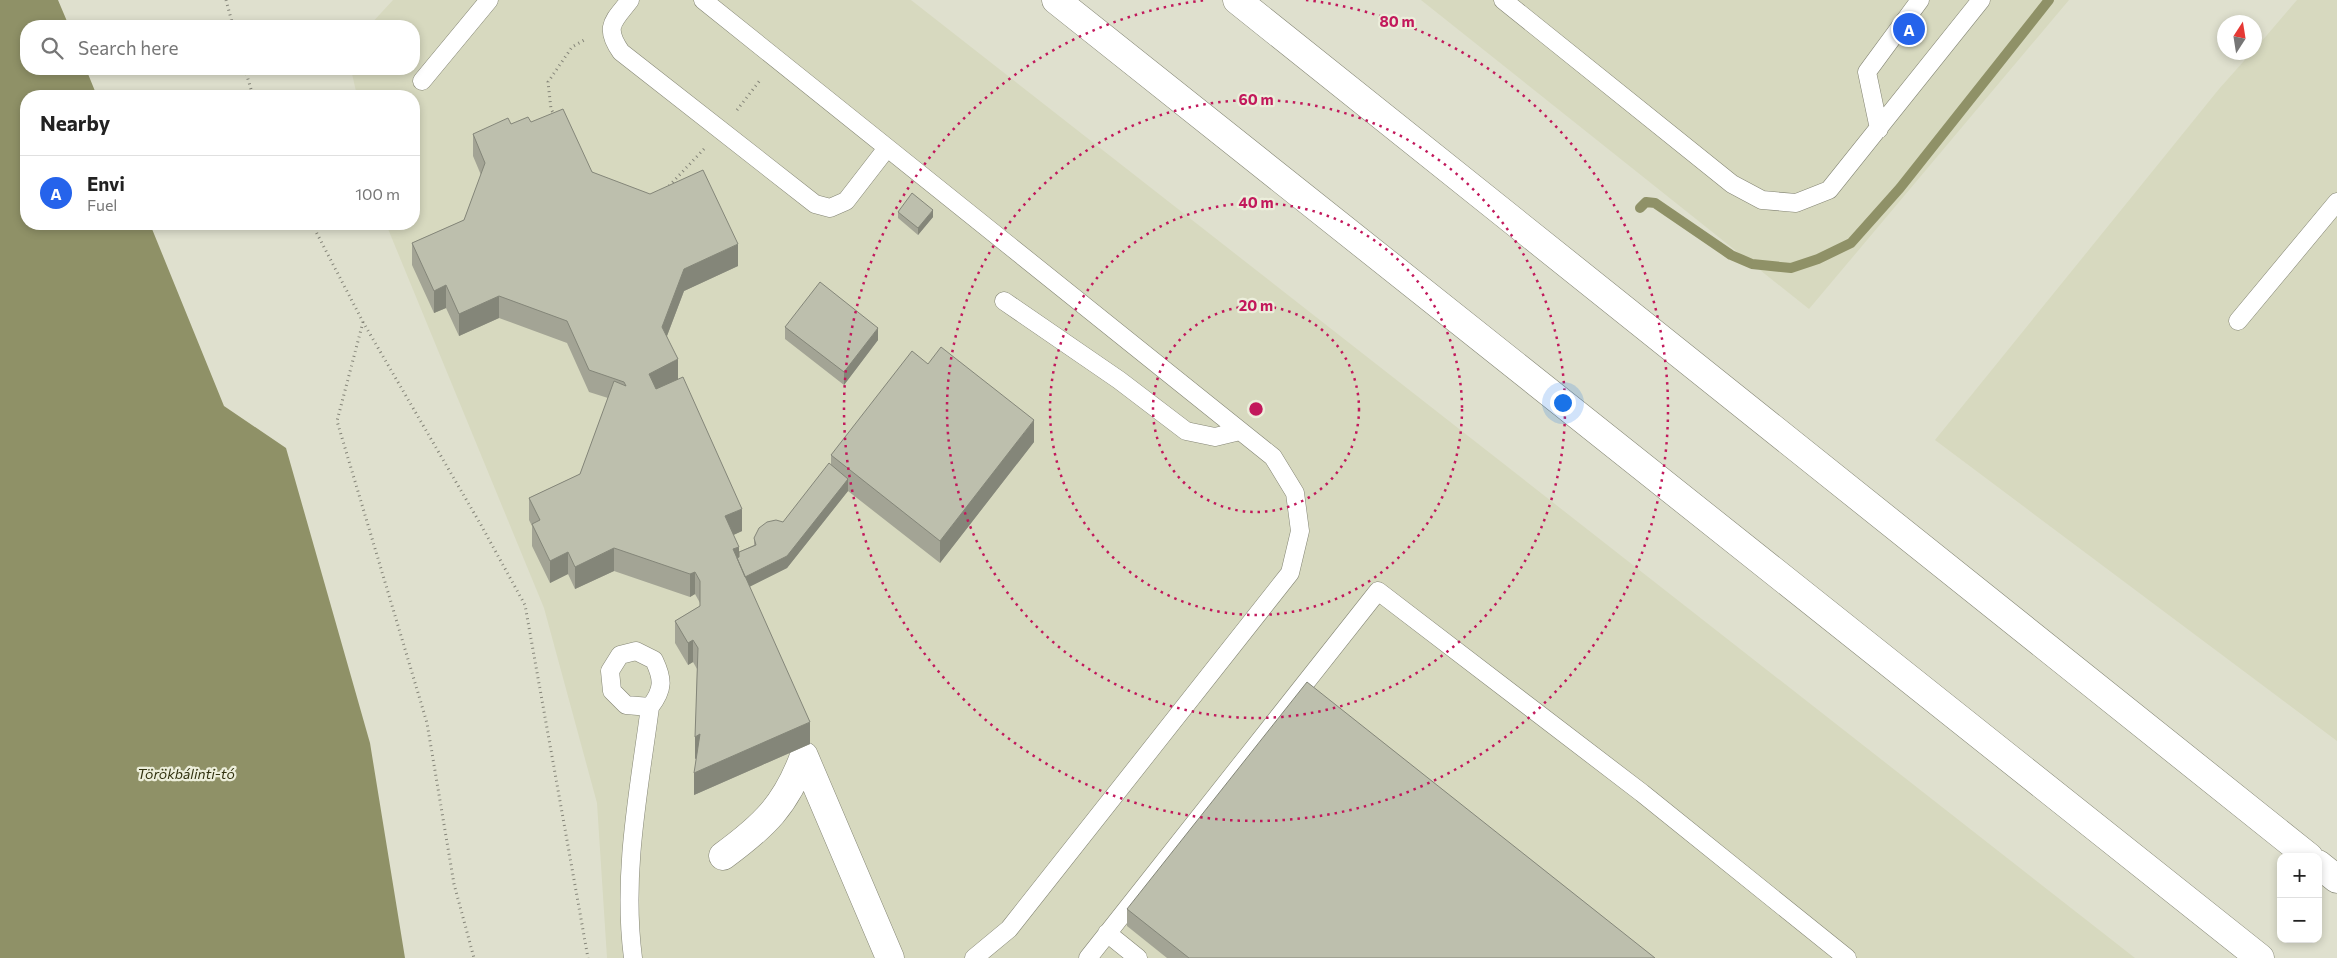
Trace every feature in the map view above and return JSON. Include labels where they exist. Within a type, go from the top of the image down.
[{"type":"main road","points":[[1056,0],[2260,958]]},
{"type":"main road","points":[[1237,0],[2305,853]]},
{"type":"main road","points":[[723,856],[748,838],[775,812],[796,779],[804,756],[890,958]]},
{"type":"main road","points":[[2322,867],[2337,879]]},
{"type":"lane","points":[[422,80],[489,0]]},
{"type":"lane","points":[[630,0],[612,24],[612,39],[621,52],[815,204],[830,208],[846,200],[887,148]]},
{"type":"lane","points":[[703,0],[1273,457],[1295,493],[1300,531],[1290,572],[1009,929],[974,958]]},
{"type":"lane","points":[[1503,0],[1732,184],[1762,200],[1796,203],[1829,190],[1981,0]]},
{"type":"lane","points":[[1879,129],[1867,72],[1920,0]]},
{"type":"lane","points":[[2238,321],[2337,202]]},
{"type":"lane","points":[[1004,301],[1119,380],[1186,432],[1216,437],[1240,431]]},
{"type":"lane","points":[[1088,958],[1378,591],[1642,793],[1847,958]]},
{"type":"lane","points":[[633,958],[630,854],[650,706]]},
{"type":"lane","points":[[1107,933],[1138,958]]},
{"type":"path","points":[[226,0],[231,20]]},
{"type":"path","points":[[556,117],[551,109],[548,82],[572,47],[612,24]]},
{"type":"path","points":[[247,75],[251,90]]},
{"type":"path","points":[[315,230],[363,322],[481,525],[524,605],[588,958]]},
{"type":"path","points":[[363,322],[337,421],[427,723],[454,884],[474,958]]},
{"type":"shaded area","points":[[393,0],[911,0],[2135,958],[607,958],[597,803],[544,608],[388,230],[420,230],[420,90],[356,90],[352,75],[420,75],[420,20],[375,20]]},
{"type":"shaded area","points":[[1421,0],[2069,0],[1809,309]]},
{"type":"shaded area","points":[[2297,0],[2337,0],[2337,741],[1935,440],[2219,89],[2245,60],[2262,60],[2262,41]]},
{"type":"water","name":"Törökbálinti-tó","points":[[0,0],[58,0],[66,20],[20,20],[20,75],[88,75],[95,90],[20,90],[20,230],[152,230],[224,406],[286,448],[370,743],[405,958],[0,958]]},
{"type":"building","points":[[563,109],[592,172],[650,194],[703,170],[738,244],[684,269],[662,327],[678,359],[649,374],[656,389],[683,377],[742,509],[725,516],[739,547],[733,549],[810,722],[694,773],[700,734],[695,737],[698,648],[693,640],[688,643],[675,621],[700,606],[700,581],[695,572],[690,574],[614,548],[575,567],[568,552],[550,561],[532,524],[540,520],[529,498],[580,474],[614,381],[626,386],[624,382],[589,370],[567,321],[499,296],[459,314],[446,285],[434,291],[412,243],[464,220],[485,163],[473,134],[508,118],[511,124],[528,117],[531,122]]},
{"type":"building","points":[[912,193],[933,210],[918,228],[898,212]]},
{"type":"building","points":[[820,282],[878,328],[844,372],[785,327]]},
{"type":"building","points":[[941,347],[1034,420],[940,541],[831,455],[912,351],[928,364]]},
{"type":"building","points":[[829,463],[848,479],[787,556],[745,577],[737,558],[739,557],[739,552],[756,545],[754,538],[759,528],[767,522],[776,520],[783,522]]},
{"type":"building","points":[[1307,682],[1655,958],[1189,958],[1127,909]]},
{"type":"waterway","points":[[1640,208],[1646,202],[1655,203],[1731,255],[1752,264],[1791,268],[1818,259],[1851,243],[1900,188],[2049,0]]},
{"type":"place","name":"Envi","points":[[1909,29]]}]
